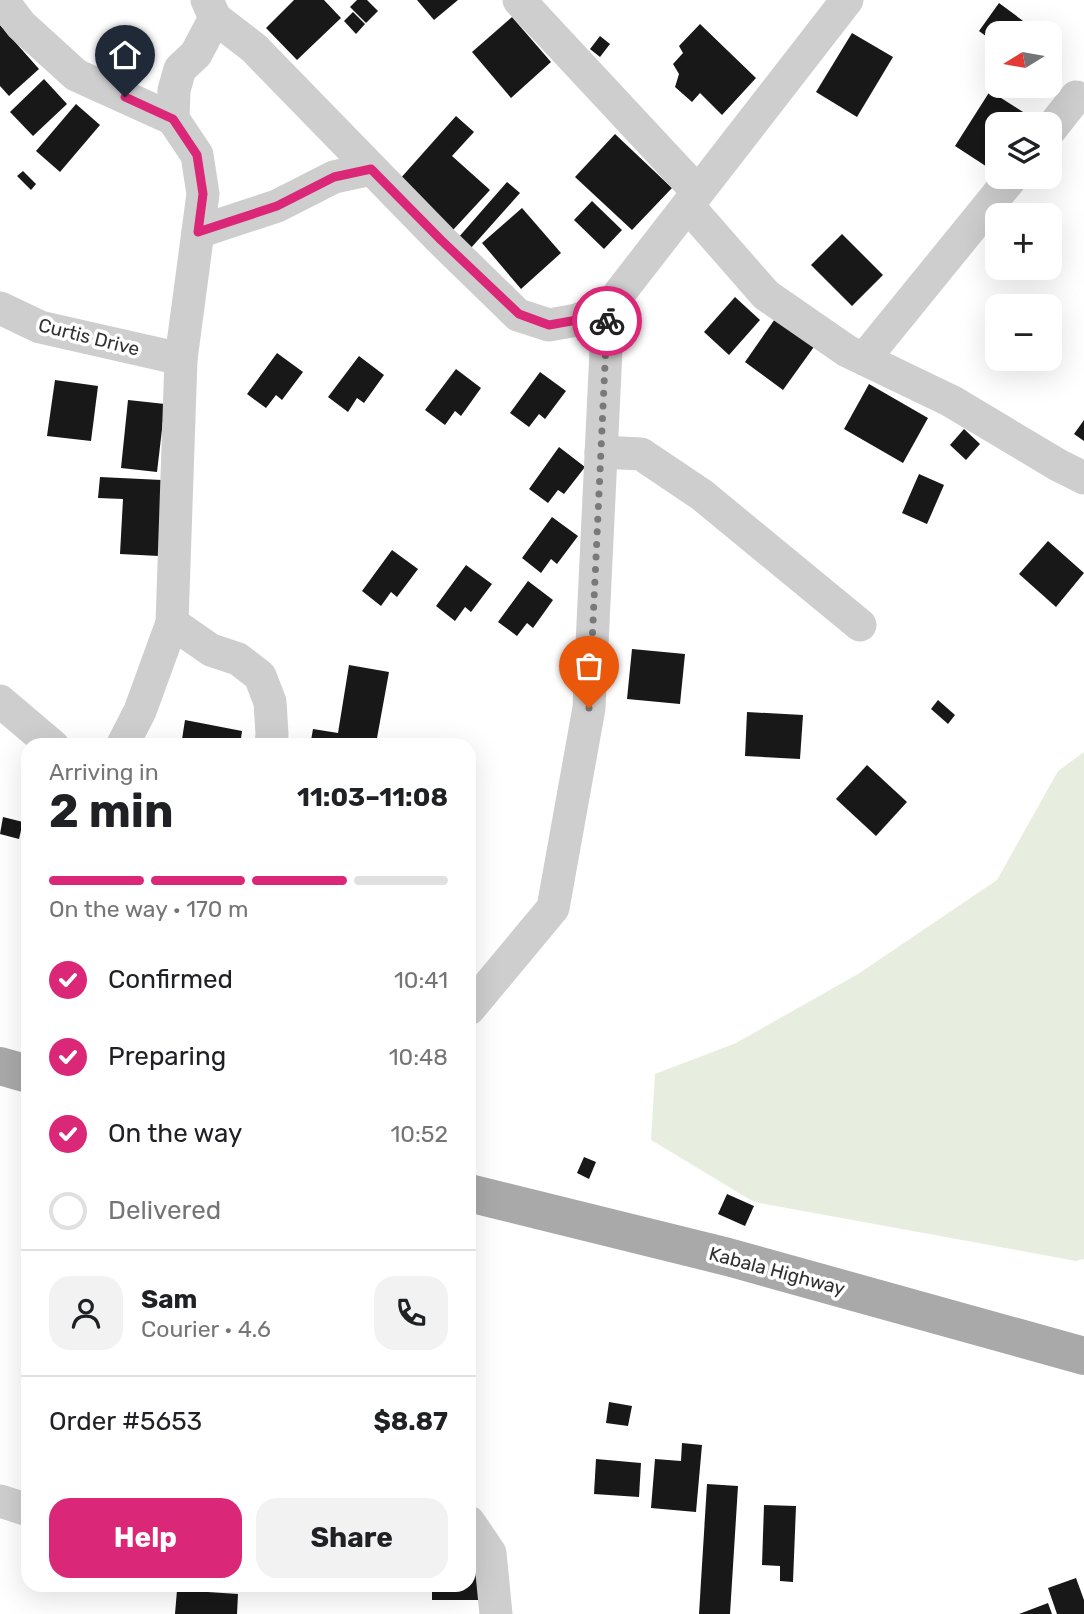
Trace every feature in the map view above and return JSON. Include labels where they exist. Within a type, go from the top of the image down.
[{"type":"main road","points":[[0,1066],[21,1072]]},
{"type":"main road","name":"Kabala Highway","points":[[476,1195],[728,1257],[1084,1356]]},
{"type":"street","points":[[2,0],[21,26],[76,75],[173,119],[197,155],[203,194],[181,359],[172,623],[140,711],[126,738]]},
{"type":"street","points":[[519,0],[692,198],[766,295],[848,351],[951,401],[1058,466],[1084,478]]},
{"type":"street","points":[[173,119],[174,90],[180,69],[196,54],[211,9],[254,48],[441,240],[519,314],[549,325],[577,320],[608,308],[847,0]]},
{"type":"street","points":[[1062,115],[1076,97]]},
{"type":"street","points":[[198,232],[277,206],[334,177],[371,169]]},
{"type":"street","points":[[864,359],[1002,189]]},
{"type":"street","name":"Curtis Drive","points":[[0,308],[40,327],[181,359]]},
{"type":"street","points":[[476,1001],[553,908],[589,708],[608,308]]},
{"type":"street","points":[[601,452],[642,454],[702,495],[860,625]]},
{"type":"street","points":[[172,623],[211,650],[238,659],[260,676],[270,702],[272,738]]},
{"type":"street","points":[[0,701],[44,738]]},
{"type":"street","points":[[0,1501],[21,1508]]},
{"type":"street","points":[[476,1532],[490,1553],[496,1614]]},
{"type":"shaded area","points":[[1084,752],[1084,1259],[1076,1261],[754,1202],[651,1140],[655,1074],[736,1043],[858,974],[997,880],[1058,771]]},
{"type":"building","points":[[294,0],[324,0],[341,18],[297,60],[266,28]]},
{"type":"building","points":[[357,0],[367,0],[378,11],[366,23],[350,7]]},
{"type":"building","points":[[417,0],[458,0],[434,20]]},
{"type":"building","points":[[999,3],[1023,21],[986,21]]},
{"type":"building","points":[[353,12],[365,24],[356,34],[344,21]]},
{"type":"building","points":[[512,17],[551,62],[511,98],[472,52]]},
{"type":"building","points":[[985,23],[985,35],[979,31]]},
{"type":"building","points":[[700,24],[756,78],[722,115],[700,93],[692,102],[675,87],[679,74],[673,64],[683,53],[679,46]]},
{"type":"building","points":[[0,25],[39,69],[9,96],[0,86]]},
{"type":"building","points":[[852,33],[893,57],[857,117],[816,92]]},
{"type":"building","points":[[600,36],[610,44],[600,57],[590,49]]},
{"type":"building","points":[[44,79],[67,104],[33,136],[10,112]]},
{"type":"building","points":[[986,98],[1001,98],[1023,112],[985,112],[985,166],[955,146]]},
{"type":"building","points":[[76,104],[100,125],[60,172],[36,151]]},
{"type":"building","points":[[456,116],[474,132],[452,156],[490,190],[453,230],[399,180]]},
{"type":"building","points":[[615,134],[672,188],[632,230],[575,177]]},
{"type":"building","points":[[23,171],[36,184],[31,190],[17,176]]},
{"type":"building","points":[[507,182],[520,193],[470,249],[458,238]]},
{"type":"building","points":[[592,201],[622,230],[604,249],[574,220]]},
{"type":"building","points":[[522,208],[561,253],[521,289],[482,243]]},
{"type":"building","points":[[842,234],[883,275],[852,306],[811,265]]},
{"type":"building","points":[[735,297],[760,320],[729,355],[704,332]]},
{"type":"building","points":[[777,316],[816,344],[783,390],[745,362]]},
{"type":"building","points":[[277,353],[303,372],[282,400],[276,395],[266,408],[247,394]]},
{"type":"building","points":[[359,356],[384,375],[364,403],[357,398],[348,412],[328,397]]},
{"type":"building","points":[[456,369],[481,388],[461,416],[455,411],[445,425],[425,410]]},
{"type":"building","points":[[540,372],[566,391],[545,419],[539,414],[529,427],[510,413]]},
{"type":"building","points":[[55,380],[98,386],[91,441],[47,436]]},
{"type":"building","points":[[869,384],[928,418],[903,463],[844,429]]},
{"type":"building","points":[[128,400],[165,404],[157,472],[121,468]]},
{"type":"building","points":[[1084,420],[1084,441],[1074,434]]},
{"type":"building","points":[[964,429],[980,444],[966,460],[950,445]]},
{"type":"building","points":[[559,447],[585,467],[564,494],[558,490],[548,503],[529,489]]},
{"type":"building","points":[[919,474],[944,485],[927,524],[902,513]]},
{"type":"building","points":[[100,477],[162,480],[159,556],[120,554],[123,499],[98,498]]},
{"type":"building","points":[[552,517],[578,536],[557,564],[551,559],[541,573],[522,558]]},
{"type":"building","points":[[1048,541],[1084,573],[1056,607],[1019,574]]},
{"type":"building","points":[[392,550],[418,569],[397,597],[391,592],[381,606],[362,591]]},
{"type":"building","points":[[466,565],[492,584],[471,612],[465,607],[455,621],[436,606]]},
{"type":"building","points":[[528,581],[553,600],[533,628],[527,623],[517,636],[498,622]]},
{"type":"building","points":[[632,649],[685,654],[680,704],[627,699]]},
{"type":"building","points":[[349,665],[389,672],[377,738],[311,738],[313,729],[338,733]]},
{"type":"building","points":[[938,700],[955,715],[948,724],[931,709]]},
{"type":"building","points":[[747,712],[803,715],[800,759],[745,756]]},
{"type":"building","points":[[185,720],[242,731],[241,738],[182,738]]},
{"type":"building","points":[[867,765],[907,802],[876,836],[836,799]]},
{"type":"building","points":[[3,817],[21,822],[19,839],[0,834]]},
{"type":"building","points":[[584,1157],[596,1162],[589,1179],[577,1173]]},
{"type":"building","points":[[727,1194],[754,1206],[745,1226],[718,1214]]},
{"type":"building","points":[[609,1402],[632,1406],[628,1426],[606,1423]]},
{"type":"building","points":[[682,1443],[702,1445],[696,1512],[651,1508],[655,1459],[681,1461]]},
{"type":"building","points":[[596,1459],[641,1463],[639,1497],[594,1494]]},
{"type":"building","points":[[707,1484],[738,1486],[730,1614],[699,1614]]},
{"type":"building","points":[[764,1505],[796,1506],[793,1582],[780,1581],[780,1566],[762,1565]]},
{"type":"building","points":[[476,1556],[489,1556],[490,1600],[432,1600],[432,1592],[476,1592]]},
{"type":"building","points":[[1076,1578],[1084,1600],[1084,1614],[1057,1614],[1048,1588]]},
{"type":"building","points":[[177,1592],[238,1594],[237,1614],[175,1614]]},
{"type":"building","points":[[1048,1603],[1052,1614],[1019,1614]]},
{"type":"way so far","points":[[589,708],[607,321]]},
{"type":"route","points":[[125,97],[173,119],[197,155],[203,194],[198,232],[277,206],[334,177],[371,169],[519,314],[549,325],[577,320],[608,308],[607,321]]}]
